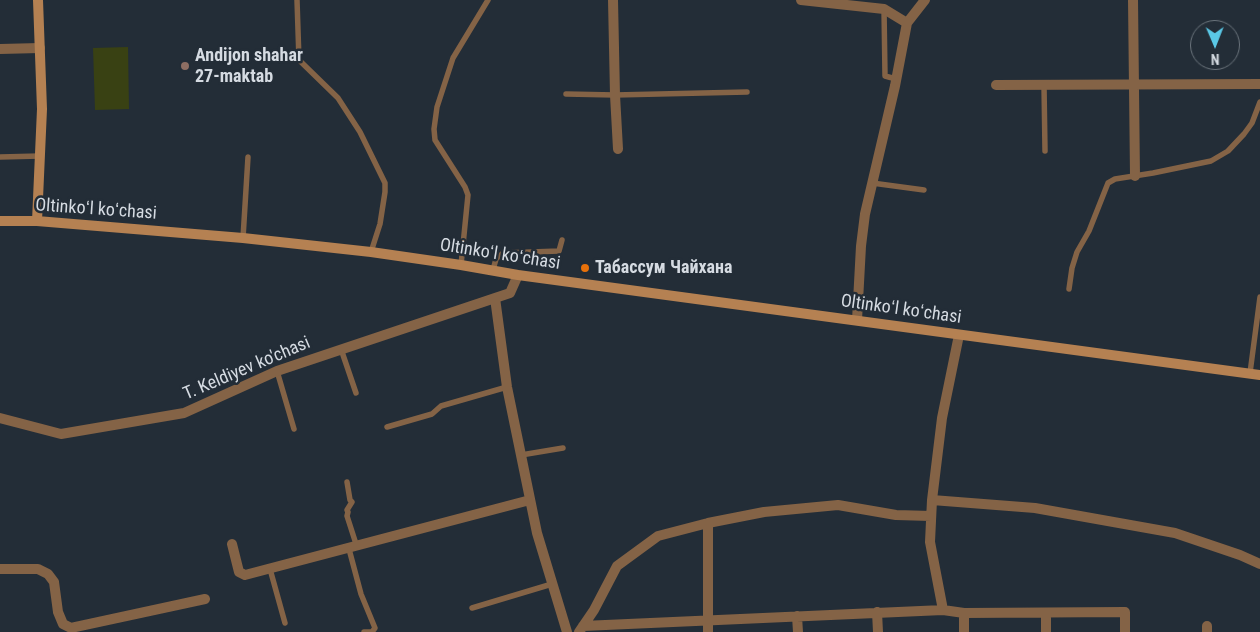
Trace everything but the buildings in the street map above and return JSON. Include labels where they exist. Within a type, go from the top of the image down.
[{"type":"main road","points":[[37,221],[42,109],[38,0]]},
{"type":"main road","name":"Oltinkoʻl koʻchasi","points":[[0,221],[37,221],[243,238],[371,252],[462,264],[518,275],[1255,374]]},
{"type":"street","points":[[613,0],[618,149]]},
{"type":"street","points":[[801,0],[884,9],[907,23]]},
{"type":"street","points":[[857,320],[861,246],[865,214],[907,23],[925,0]]},
{"type":"street","points":[[1133,0],[1135,176]]},
{"type":"street","points":[[0,48],[40,48]]},
{"type":"street","points":[[996,86],[1260,84]]},
{"type":"street","name":"T. Keldiyev ko'chasi","points":[[0,418],[61,434],[184,413],[277,371],[510,293],[518,275]]},
{"type":"street","points":[[495,298],[507,387],[537,533],[567,632]]},
{"type":"street","points":[[943,610],[930,542],[931,516],[942,418],[959,335]]},
{"type":"street","points":[[232,544],[240,574],[245,575],[530,500]]},
{"type":"street","points":[[932,500],[1036,508],[1175,533],[1260,564]]},
{"type":"street","points":[[581,629],[594,610],[616,566],[658,536],[708,523],[764,512],[838,505],[896,515],[931,516]]},
{"type":"street","points":[[708,523],[708,632]]},
{"type":"street","points":[[0,569],[38,568],[48,574],[54,582],[58,612],[63,624],[71,628],[205,599]]},
{"type":"street","points":[[581,629],[628,629],[708,621],[943,610],[964,613],[1125,612],[1125,632]]},
{"type":"street","points":[[877,612],[878,632]]},
{"type":"street","points":[[964,613],[964,632]]},
{"type":"street","points":[[1046,613],[1046,632]]},
{"type":"street","points":[[797,616],[798,632]]},
{"type":"lane","points":[[296,0],[299,60],[338,98],[360,132],[385,183],[380,224],[371,252]]},
{"type":"lane","points":[[462,264],[468,195],[465,187],[435,140],[434,129],[437,107],[453,58],[488,0]]},
{"type":"lane","points":[[884,9],[885,76],[896,78]]},
{"type":"lane","points":[[1044,85],[1045,151]]},
{"type":"lane","points":[[566,94],[615,95],[746,92]]},
{"type":"lane","points":[[1069,289],[1072,268],[1077,252],[1090,231],[1108,183],[1115,179],[1210,161],[1228,151],[1244,134],[1252,123],[1260,102]]},
{"type":"lane","points":[[0,156],[40,156]]},
{"type":"lane","points":[[243,238],[248,157]]},
{"type":"lane","points":[[872,183],[924,190]]},
{"type":"lane","points":[[493,270],[496,259],[504,253],[558,251],[562,240]]},
{"type":"lane","points":[[1255,374],[1260,297]]},
{"type":"lane","points":[[341,349],[356,393]]},
{"type":"lane","points":[[277,371],[294,429]]},
{"type":"lane","points":[[387,427],[432,414],[440,406],[507,387]]},
{"type":"lane","points":[[521,456],[563,448]]},
{"type":"lane","points":[[347,482],[352,502],[347,510],[347,516],[361,594],[375,628],[372,632],[364,632]]},
{"type":"lane","points":[[270,569],[285,623]]},
{"type":"lane","points":[[472,608],[552,584]]},
{"type":"green space","points":[[128,47],[129,109],[95,110],[93,48]]},
{"type":"place","name":"Andijon shahar 27-maktab","points":[[185,66]]},
{"type":"place","name":"Табассум Чайхана","points":[[585,268]]}]
